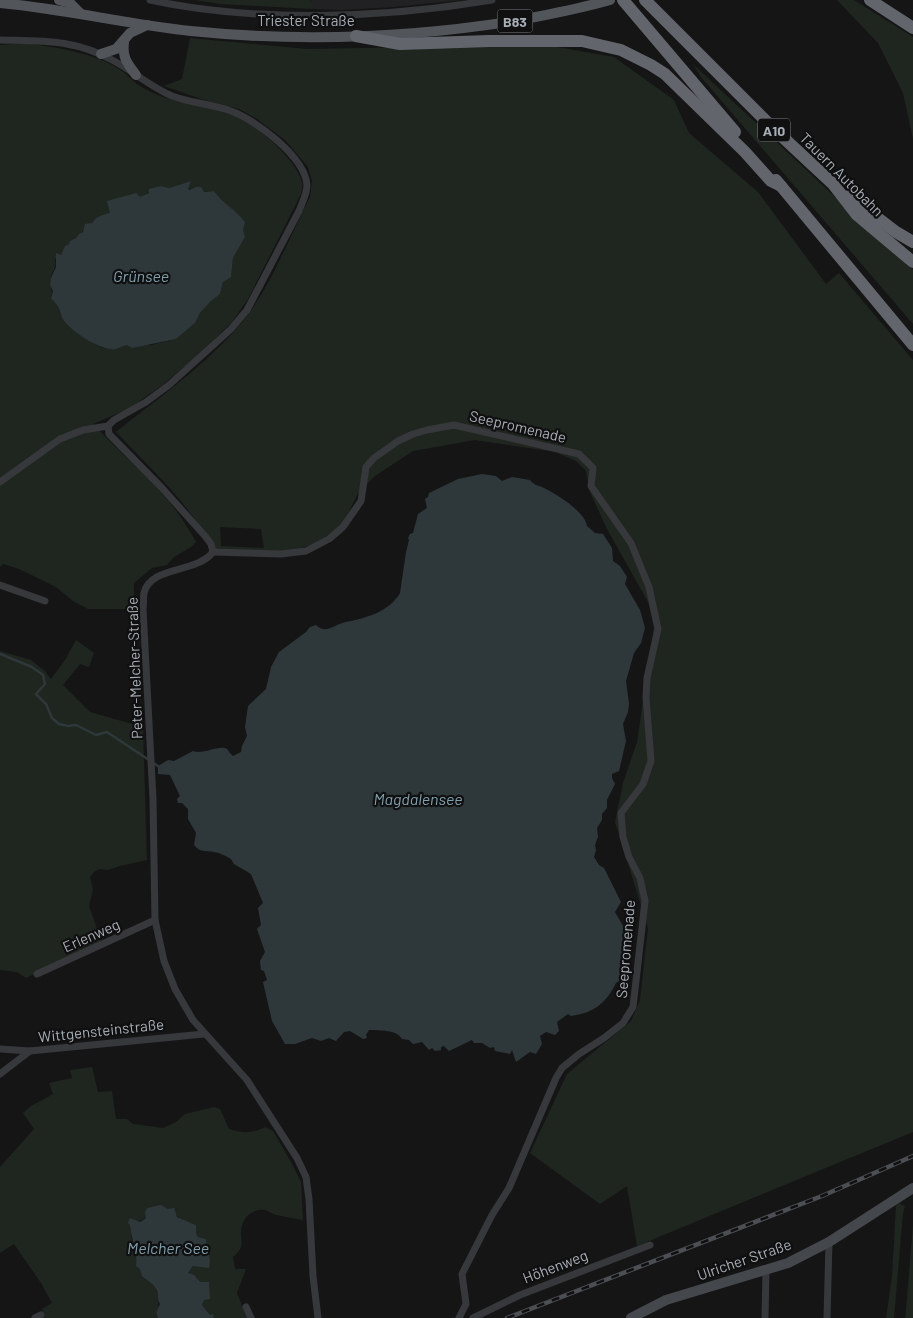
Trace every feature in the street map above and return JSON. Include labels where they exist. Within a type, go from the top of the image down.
[{"type":"highway","points":[[623,0],[781,186],[913,346]]},
{"type":"highway","name":"Tauern Autobahn","points":[[645,0],[774,129],[833,184],[857,214],[913,262]]},
{"type":"highway","points":[[870,0],[913,28]]},
{"type":"highway","points":[[356,36],[400,44],[488,41],[582,41],[621,50],[665,74],[745,152],[771,181],[781,186]]},
{"type":"highway","points":[[833,184],[913,242]]},
{"type":"main road","points":[[59,0],[70,3],[82,15]]},
{"type":"main road","name":"Triester Straße","points":[[0,3],[147,25],[248,35],[300,37],[417,33],[482,26],[545,16],[610,0]]},
{"type":"main road","points":[[101,54],[116,49],[130,33],[147,25]]},
{"type":"main road","points":[[124,42],[124,56],[136,75]]},
{"type":"street","points":[[150,0],[214,11],[266,14],[404,11],[492,0]]},
{"type":"street","points":[[0,482],[60,438],[83,430],[108,426],[114,420],[146,402],[169,385],[231,329],[247,310],[299,211],[307,185],[302,169],[290,153],[242,115],[229,110],[180,99],[157,89],[101,54],[70,44],[48,40],[2,40]]},
{"type":"street","name":"Seepromenade","points":[[213,552],[281,554],[306,551],[329,539],[349,520],[361,501],[366,467],[374,458],[398,441],[413,434],[454,425],[579,454],[593,468],[591,486],[632,543],[649,587],[658,629],[647,684],[646,708],[651,761],[643,784],[621,813],[623,836],[629,857],[640,878],[645,901],[633,1007],[623,1023],[604,1038],[578,1054],[562,1068],[556,1078],[509,1188],[492,1215],[462,1274],[466,1304],[459,1318]]},
{"type":"street","points":[[108,426],[108,434],[205,536],[213,552]]},
{"type":"street","name":"Peter-Melcher-Straße","points":[[213,552],[202,562],[160,575],[152,580],[144,593],[151,754],[155,920],[164,961],[175,989],[193,1020],[247,1080],[297,1158],[306,1177],[318,1318]]},
{"type":"street","points":[[0,585],[45,601]]},
{"type":"street","name":"Erlenweg","points":[[37,974],[155,920]]},
{"type":"street","name":"Wittgensteinstraße","points":[[0,1049],[30,1051],[204,1034]]},
{"type":"street","points":[[0,1074],[30,1051]]},
{"type":"street","name":"Ulricher Straße","points":[[631,1318],[666,1300],[788,1263],[829,1242],[913,1188]]},
{"type":"street","points":[[827,1318],[829,1242]]},
{"type":"street","name":"Höhenweg","points":[[473,1318],[520,1294],[650,1245]]},
{"type":"street","points":[[765,1318],[766,1270]]},
{"type":"street","points":[[246,1307],[250,1318]]},
{"type":"shaded area","points":[[195,0],[309,0],[314,5],[312,9],[220,4]]},
{"type":"shaded area","points":[[309,0],[462,0],[342,10],[312,9],[314,5]]},
{"type":"shaded area","points":[[837,0],[854,0],[913,37],[913,139],[903,93],[878,43]]},
{"type":"shaded area","points":[[190,38],[307,49],[546,45],[614,57],[674,100],[689,133],[758,192],[826,284],[839,273],[913,360],[913,1132],[637,1246],[627,1186],[600,1204],[530,1153],[567,1074],[631,1021],[640,1000],[648,928],[615,822],[623,783],[637,742],[654,626],[648,602],[607,529],[590,492],[586,471],[576,461],[555,452],[475,440],[413,451],[375,476],[358,493],[344,522],[319,543],[282,553],[213,550],[204,533],[182,502],[116,432],[207,359],[239,326],[252,309],[275,269],[310,197],[312,181],[308,167],[285,140],[257,119],[239,109],[201,99],[164,86],[182,79]],"holes":[[[220,527],[261,529],[264,548],[221,546]]]},
{"type":"shaded area","points":[[28,43],[87,55],[109,63],[140,86],[160,96],[234,114],[252,125],[284,153],[299,174],[302,183],[301,194],[248,299],[232,322],[197,356],[161,386],[128,409],[93,424],[168,500],[180,515],[196,542],[174,557],[167,565],[152,568],[134,583],[134,607],[130,609],[88,609],[73,601],[56,587],[19,569],[3,564],[0,567],[0,45]],"holes":[[[191,181],[187,188],[200,191],[214,191],[236,218],[243,230],[245,237],[233,258],[231,276],[223,282],[220,294],[200,313],[195,323],[176,339],[151,345],[127,345],[115,349],[102,348],[79,334],[64,321],[56,303],[51,299],[51,276],[55,266],[55,259],[97,218],[110,214],[161,186],[169,188]]]},
{"type":"shaded area","points":[[693,64],[913,270],[913,324],[701,77]]},
{"type":"shaded area","points":[[76,640],[94,653],[89,667],[80,664],[63,685],[90,712],[143,727],[147,860],[108,870],[99,869],[94,872],[90,877],[93,889],[89,906],[102,943],[26,978],[17,972],[0,970],[0,651],[31,660],[45,671],[51,679],[65,660]]},
{"type":"shaded area","points":[[92,1067],[98,1092],[112,1091],[116,1119],[127,1119],[133,1124],[163,1128],[176,1122],[185,1114],[214,1107],[220,1109],[229,1129],[247,1132],[265,1127],[273,1131],[301,1182],[303,1220],[260,1210],[251,1213],[244,1220],[241,1229],[241,1247],[239,1252],[233,1257],[235,1269],[246,1269],[237,1293],[247,1318],[214,1318],[202,1305],[204,1300],[203,1291],[188,1273],[193,1266],[210,1260],[206,1239],[198,1237],[196,1225],[181,1219],[164,1207],[147,1208],[146,1218],[130,1225],[132,1242],[142,1272],[147,1279],[155,1284],[158,1298],[156,1312],[158,1318],[43,1318],[45,1316],[42,1309],[52,1303],[41,1283],[14,1244],[0,1253],[0,1167],[34,1129],[23,1113],[31,1106],[53,1094],[49,1083],[72,1078],[70,1070]]},
{"type":"shaded area","points":[[899,1203],[905,1206],[894,1318],[886,1318],[892,1276],[896,1206]]},
{"type":"shaded area","points":[[913,1225],[913,1318],[905,1318],[906,1310]]},
{"type":"water","name":"Grünsee","points":[[191,181],[188,189],[201,187],[204,192],[214,191],[245,222],[243,230],[245,237],[233,258],[231,277],[223,282],[220,294],[200,313],[195,323],[176,339],[132,348],[127,345],[110,349],[88,340],[74,331],[65,322],[59,308],[51,299],[53,291],[50,285],[56,267],[56,253],[61,255],[65,246],[83,232],[85,224],[92,223],[98,217],[110,213],[107,201],[136,193],[140,197],[149,193],[149,189],[161,186],[169,188]]},
{"type":"water","name":"Magdalensee","points":[[482,474],[496,476],[502,481],[512,477],[530,480],[570,504],[581,515],[587,526],[595,533],[603,534],[612,548],[613,561],[620,566],[627,577],[625,584],[640,610],[645,628],[641,643],[634,653],[626,681],[629,704],[623,724],[626,741],[619,771],[612,774],[615,784],[607,800],[607,808],[602,814],[602,820],[597,828],[598,837],[594,857],[599,865],[604,868],[621,902],[615,912],[623,926],[622,972],[619,981],[608,996],[593,1010],[579,1015],[571,1016],[568,1014],[557,1022],[559,1031],[555,1035],[546,1032],[540,1036],[542,1044],[536,1054],[530,1052],[516,1062],[512,1050],[510,1054],[495,1051],[494,1047],[490,1048],[482,1043],[474,1043],[472,1040],[449,1051],[444,1046],[441,1047],[441,1050],[435,1051],[432,1048],[429,1050],[422,1042],[413,1044],[392,1032],[383,1031],[369,1030],[366,1035],[367,1038],[363,1039],[350,1031],[344,1032],[336,1041],[329,1038],[321,1041],[312,1038],[295,1044],[285,1044],[272,1021],[263,982],[267,980],[264,971],[261,970],[260,961],[265,952],[257,929],[261,925],[258,908],[263,903],[251,874],[234,864],[227,857],[216,852],[196,848],[194,845],[196,833],[188,819],[188,809],[182,803],[178,803],[177,799],[180,796],[170,775],[158,774],[158,766],[168,760],[174,761],[193,751],[202,752],[224,748],[233,756],[241,752],[247,736],[245,727],[248,706],[266,689],[271,667],[279,652],[310,627],[316,625],[323,629],[331,628],[369,616],[390,605],[400,593],[408,538],[413,533],[418,514],[427,508],[425,499],[429,493],[458,479]]},
{"type":"water","name":"Melcher See","points":[[161,1205],[168,1209],[174,1208],[177,1217],[196,1225],[198,1237],[206,1239],[210,1260],[209,1268],[193,1266],[188,1273],[194,1275],[200,1282],[209,1282],[210,1299],[204,1300],[202,1305],[210,1315],[213,1314],[214,1318],[158,1318],[156,1312],[160,1304],[157,1292],[152,1284],[142,1276],[140,1269],[136,1266],[135,1251],[128,1223],[130,1218],[140,1222],[146,1218],[147,1208]]},
{"type":"waterway","points":[[0,654],[32,667],[43,675],[45,684],[36,694],[46,704],[52,718],[59,724],[76,725],[96,735],[107,732],[158,766]]},
{"type":"railway","points":[[507,1318],[822,1196],[913,1156]]}]
